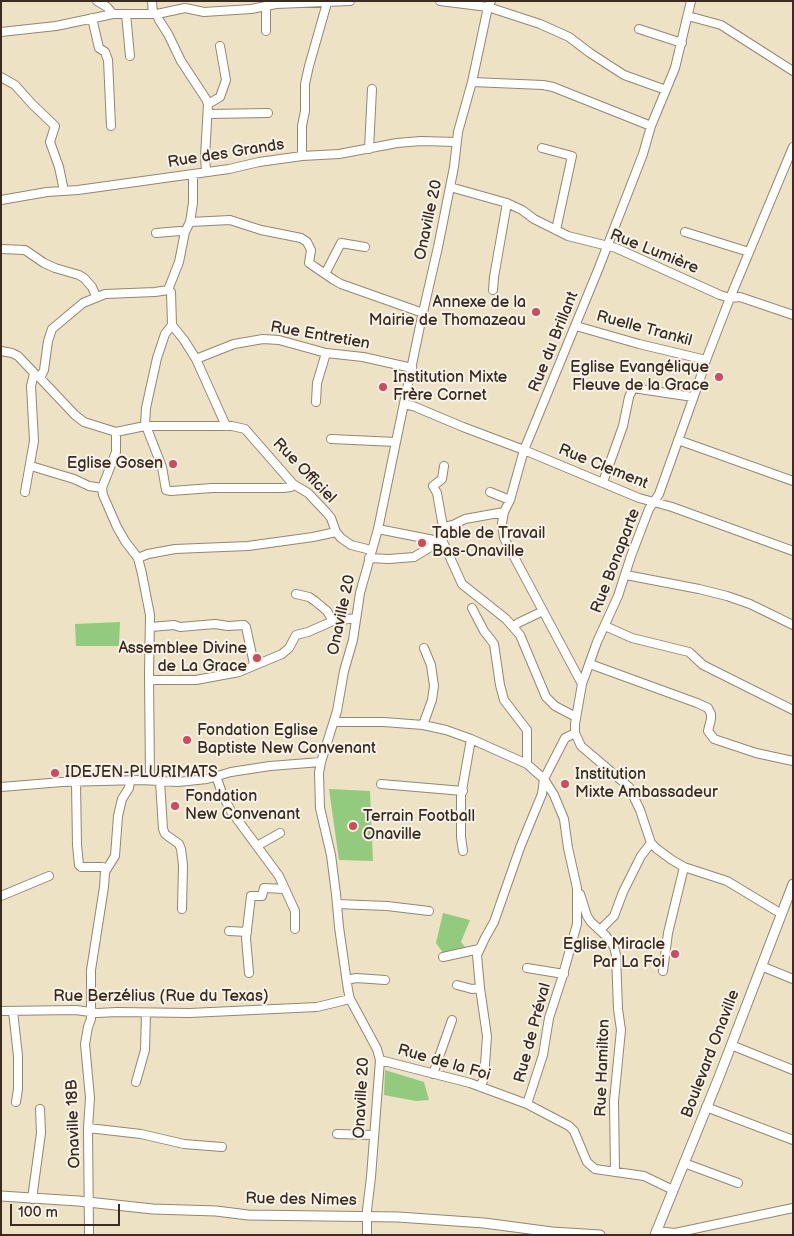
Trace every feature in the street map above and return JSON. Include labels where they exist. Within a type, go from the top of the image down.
[{"type":"street","points":[[96,1],[107,7],[113,14]]},
{"type":"street","points":[[152,1],[155,14],[168,34],[182,63],[206,98],[208,104],[206,172]]},
{"type":"street","points":[[1,32],[46,27],[113,14],[155,14],[185,5],[204,12],[266,6],[277,2],[327,3],[350,1]]},
{"type":"street","points":[[440,1],[488,3],[568,37],[624,74],[666,90]]},
{"type":"street","name":"Rue du Brillant","points":[[582,684],[504,538],[502,523],[524,450],[576,326],[643,154],[651,126],[682,43],[691,1]]},
{"type":"street","points":[[302,156],[305,84],[327,3]]},
{"type":"street","name":"Onaville 20","points":[[367,1235],[380,1060],[377,1049],[350,999],[340,935],[331,855],[320,808],[319,773],[335,722],[370,554],[378,529],[450,187],[456,142],[472,82],[488,3]]},
{"type":"street","points":[[266,6],[266,32]]},
{"type":"street","points":[[126,14],[130,56]]},
{"type":"street","points":[[688,16],[721,25],[793,71]]},
{"type":"street","points":[[92,18],[100,48],[105,52],[108,60],[111,126]]},
{"type":"street","points":[[639,29],[682,43]]},
{"type":"street","points":[[208,104],[220,97],[226,80],[220,46]]},
{"type":"street","points":[[1,77],[15,85],[55,126],[50,142],[59,167],[64,191]]},
{"type":"street","points":[[472,82],[553,87],[651,126]]},
{"type":"street","points":[[369,149],[372,89]]},
{"type":"street","points":[[208,114],[268,113]]},
{"type":"street","name":"Rue des Grands","points":[[1,200],[193,174],[302,156],[339,154],[397,143],[456,142]]},
{"type":"street","name":"Rue Bonaparte","points":[[575,733],[582,684],[597,642],[618,596],[631,556],[650,509],[659,494],[706,360],[793,147]]},
{"type":"street","points":[[542,148],[572,156],[556,230]]},
{"type":"street","points":[[168,290],[178,262],[185,232],[190,222],[193,203],[193,174]]},
{"type":"street","name":"Rue Lumière","points":[[450,187],[507,203],[568,236],[616,248],[720,295],[730,298],[740,297],[793,315]]},
{"type":"street","points":[[493,290],[507,203]]},
{"type":"street","points":[[190,222],[230,220],[261,230],[301,238],[307,242],[311,250],[309,262],[325,274],[341,284],[422,314]]},
{"type":"street","points":[[156,233],[185,232]]},
{"type":"street","points":[[685,232],[749,252]]},
{"type":"street","points":[[325,274],[341,243],[365,247]]},
{"type":"street","points":[[1,249],[25,250],[44,264],[80,275],[92,287],[96,296]]},
{"type":"street","points":[[25,492],[34,441],[31,386],[37,376],[44,370],[52,329],[83,303],[96,296],[115,292],[155,292],[168,290]]},
{"type":"street","points":[[168,290],[171,292],[172,325],[166,334],[157,358],[146,408],[148,431],[162,467],[166,490],[283,488],[291,487],[293,484]]},
{"type":"street","points":[[1,343],[1,351],[18,356],[84,422],[116,432],[147,426],[226,426],[196,359],[172,325]]},
{"type":"street","name":"Ruelle Trankil","points":[[576,326],[706,360]]},
{"type":"street","name":"Rue Entretien","points":[[196,359],[234,344],[263,339],[279,340],[326,353],[363,357],[412,368]]},
{"type":"street","points":[[316,402],[317,383],[326,353]]},
{"type":"street","points":[[603,482],[620,435],[633,388],[693,397]]},
{"type":"street","name":"Rue Clement","points":[[404,404],[654,503],[672,507],[793,551]]},
{"type":"street","name":"Rue Officiel","points":[[226,426],[245,429],[293,484],[308,494],[321,507],[331,518],[336,532],[351,545],[370,554],[389,559],[414,557],[439,540]]},
{"type":"street","points":[[116,432],[116,452],[102,488],[103,495],[117,527],[138,558],[151,627],[149,680],[150,780]]},
{"type":"street","points":[[331,438],[396,442]]},
{"type":"street","points":[[678,440],[793,481]]},
{"type":"street","points":[[31,466],[74,479],[89,486],[102,488]]},
{"type":"street","points":[[439,540],[443,527],[437,493],[433,486],[442,479],[444,466]]},
{"type":"street","points":[[490,492],[510,500]]},
{"type":"street","points":[[443,527],[453,526],[465,519],[504,512]]},
{"type":"street","points":[[378,529],[439,540],[447,548],[462,584],[514,626],[525,645],[546,697],[555,706],[576,717]]},
{"type":"street","points":[[138,558],[175,548],[248,546],[336,532]]},
{"type":"street","points":[[626,575],[718,593],[750,604],[793,625]]},
{"type":"street","points":[[296,594],[309,597],[315,601],[327,611],[334,621]]},
{"type":"street","points":[[472,608],[484,631],[494,644],[504,700],[527,730],[527,764]]},
{"type":"street","points":[[514,626],[543,611]]},
{"type":"street","points":[[149,680],[196,680],[239,672],[252,667],[254,664],[282,654],[289,648],[296,635],[334,621],[356,618]]},
{"type":"street","points":[[151,627],[215,624],[228,626],[244,625],[254,664]]},
{"type":"street","points":[[605,626],[632,638],[689,652],[703,665],[793,710]]},
{"type":"street","points":[[422,725],[432,700],[434,686],[431,665],[424,648]]},
{"type":"street","points":[[590,664],[708,708],[711,714],[708,732],[714,739],[756,753],[793,761]]},
{"type":"street","name":"Rue de Préval","points":[[335,722],[384,722],[422,725],[446,730],[527,764],[544,780],[554,796],[564,819],[577,888],[577,921],[564,974],[551,1009],[545,1047],[527,1104]]},
{"type":"street","points":[[480,1086],[484,1080],[487,1036],[477,962],[479,949],[494,922],[521,845],[542,794],[544,780],[565,738],[575,733],[581,746],[629,787],[640,810],[651,843],[684,867],[727,881],[780,913]]},
{"type":"street","points":[[463,851],[460,804],[471,739]]},
{"type":"street","points":[[1,787],[62,782],[150,780],[178,782],[270,766],[321,762]]},
{"type":"street","points":[[216,776],[227,804],[279,876],[296,911],[295,929]]},
{"type":"street","name":"Onaville 18B","points":[[89,1235],[88,1128],[90,1098],[85,1044],[92,1013],[91,970],[106,868],[115,856],[119,810],[122,798],[129,788],[130,781]]},
{"type":"street","points":[[160,781],[163,829],[178,844],[183,865],[182,909]]},
{"type":"street","points":[[76,783],[79,865],[81,867],[106,868]]},
{"type":"street","points":[[382,784],[462,790]]},
{"type":"street","points":[[257,846],[280,833]]},
{"type":"street","points":[[600,930],[614,916],[623,892],[641,856],[651,843]]},
{"type":"street","points":[[663,971],[668,933],[684,867]]},
{"type":"street","points":[[1,896],[49,876]]},
{"type":"street","name":"Boulevard Onaville","points":[[655,1233],[731,1045],[780,913],[793,884]]},
{"type":"street","points":[[249,973],[246,932],[251,896],[262,896],[264,888],[285,889]]},
{"type":"street","points":[[577,888],[580,890],[589,919],[577,921]]},
{"type":"street","points":[[337,904],[387,906],[428,911]]},
{"type":"street","name":"Rue Hamilton","points":[[589,919],[614,947],[617,966],[618,1009],[621,1023],[614,1100],[615,1172]]},
{"type":"street","points":[[228,931],[246,932]]},
{"type":"street","points":[[443,957],[479,949]]},
{"type":"street","points":[[761,966],[793,979]]},
{"type":"street","points":[[528,968],[564,974]]},
{"type":"street","points":[[347,980],[356,978],[385,980]]},
{"type":"street","points":[[457,986],[472,989],[480,988]]},
{"type":"street","name":"Rue Berzélius (Rue du Texas)","points":[[1,1011],[84,1010],[92,1013],[146,1013],[268,1010],[317,1007],[350,999]]},
{"type":"street","points":[[13,1011],[18,1056],[16,1102]]},
{"type":"street","points":[[136,1082],[145,1050],[146,1013]]},
{"type":"street","points":[[433,1074],[452,1020]]},
{"type":"street","points":[[731,1045],[793,1070]]},
{"type":"street","name":"Rue de la Foi","points":[[380,1060],[480,1086],[527,1104],[574,1131],[582,1152],[590,1166],[594,1169],[644,1176],[673,1190]]},
{"type":"street","points":[[706,1107],[793,1140]]},
{"type":"street","points":[[32,1199],[41,1133],[40,1109]]},
{"type":"street","points":[[88,1128],[141,1134],[184,1144],[222,1147]]},
{"type":"street","points":[[337,1134],[373,1136]]},
{"type":"street","points":[[684,1162],[738,1183]]},
{"type":"street","name":"Rue des Nimes","points":[[1,1196],[90,1202],[153,1209],[216,1211],[248,1215],[398,1217],[484,1223],[539,1231],[600,1235]]},
{"type":"street","points":[[655,1233],[674,1233],[793,1208]]},
{"type":"green space","points":[[120,622],[119,646],[76,646],[75,624]]},
{"type":"green space","name":"Terrain Football Onaville","points":[[329,789],[370,791],[373,861],[339,860]]},
{"type":"green space","points":[[443,913],[470,920],[461,942],[466,948],[444,954],[436,943]]},
{"type":"green space","points":[[385,1070],[424,1082],[429,1100],[416,1101],[384,1095]]},
{"type":"place","name":"Annexe de la Mairie de Thomazeau","points":[[536,312]]},
{"type":"place","name":"Eglise Evangélique Fleuve de la Grace","points":[[719,377]]},
{"type":"place","name":"Institution Mixte Frère Cornet","points":[[383,387]]},
{"type":"place","name":"Eglise Gosen","points":[[173,464]]},
{"type":"place","name":"Table de Travail Bas-Onaville","points":[[422,543]]},
{"type":"place","name":"Assemblee Divine de La Grace","points":[[257,658]]},
{"type":"place","name":"Fondation Eglise Baptiste New Convenant","points":[[187,740]]},
{"type":"place","name":"IDEJEN-PLURIMATS","points":[[55,773]]},
{"type":"place","name":"Institution Mixte Ambassadeur","points":[[565,784]]},
{"type":"place","name":"Fondation New Convenant","points":[[175,806]]},
{"type":"place","name":"Terrain Football Onaville","points":[[353,826]]},
{"type":"place","name":"Eglise Miracle Par La Foi","points":[[675,954]]}]
